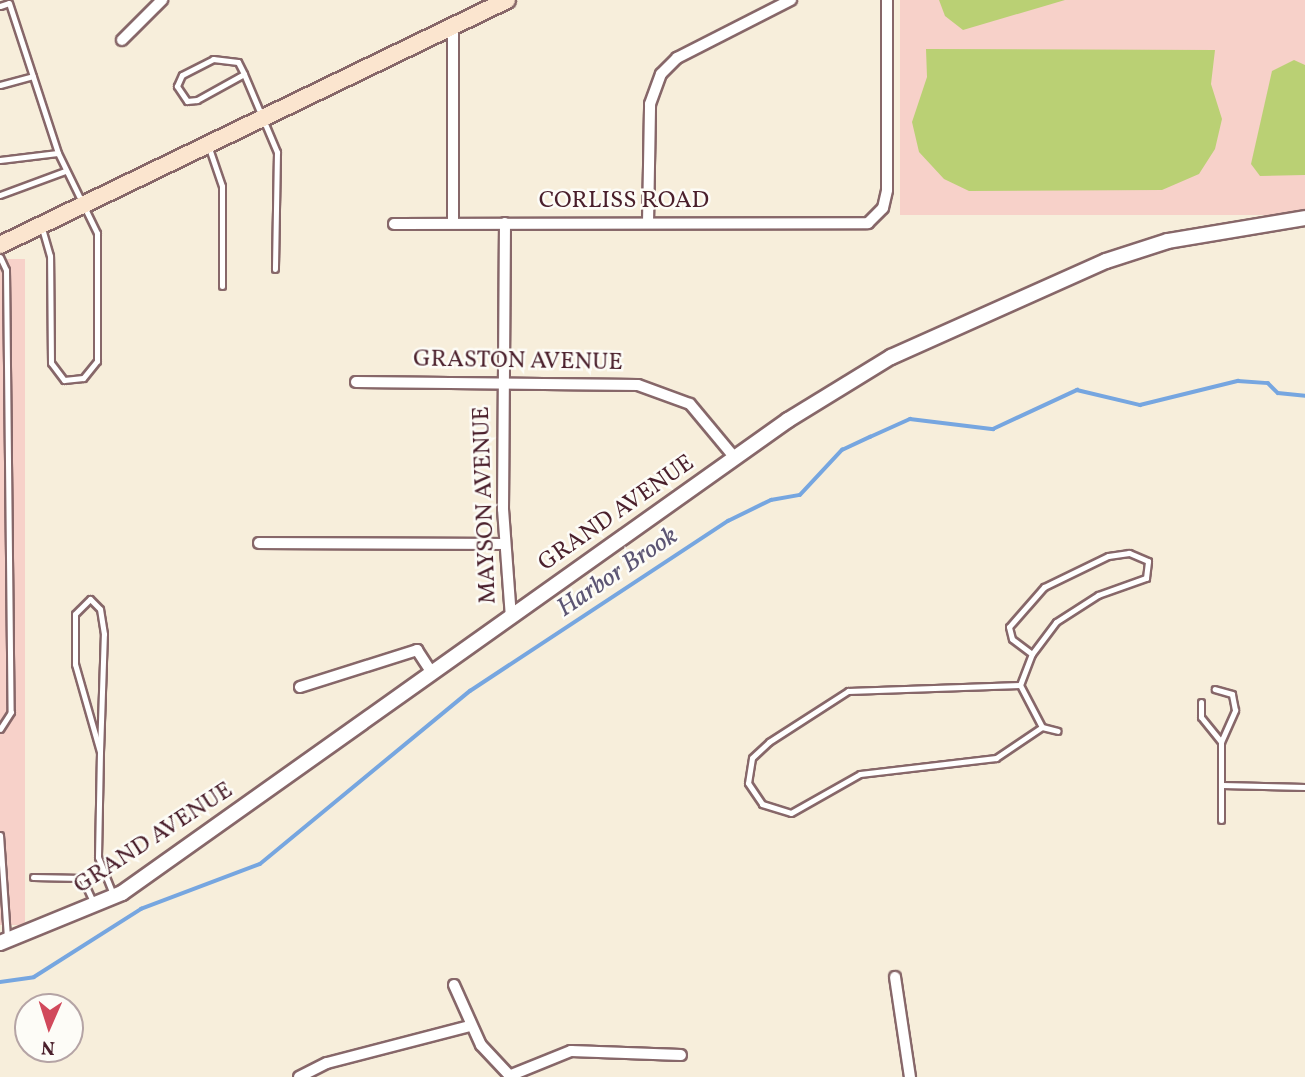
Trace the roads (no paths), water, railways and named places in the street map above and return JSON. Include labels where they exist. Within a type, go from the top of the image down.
[{"type":"main road","points":[[0,245],[508,0]]},
{"type":"street","points":[[122,40],[162,0]]},
{"type":"street","points":[[648,223],[650,104],[661,74],[677,58],[791,0]]},
{"type":"street","name":"CORLISS ROAD","points":[[394,224],[453,222],[854,225],[877,216],[887,190],[887,0]]},
{"type":"street","points":[[453,26],[453,222]]},
{"type":"street","name":"GRAND AVENUE","points":[[4,942],[114,897],[735,458],[891,357],[1106,261],[1180,238],[1305,218]]},
{"type":"street","name":"MAYSON AVENUE","points":[[505,223],[505,544],[511,617]]},
{"type":"street","name":"GRASTON AVENUE","points":[[356,382],[638,384],[670,392],[690,404],[735,458]]},
{"type":"street","points":[[259,543],[505,544]]},
{"type":"street","points":[[300,687],[417,650],[432,673]]},
{"type":"street","points":[[895,977],[910,1077]]},
{"type":"street","points":[[454,985],[470,1026],[510,1076],[571,1051],[681,1055]]},
{"type":"street","points":[[299,1077],[327,1063],[470,1026]]},
{"type":"lane","points":[[0,6],[9,4],[58,153],[97,233],[97,361],[83,378],[64,380],[51,363],[50,256],[41,225]]},
{"type":"lane","points":[[244,74],[197,100],[187,101],[177,86],[182,75],[213,59],[238,62],[267,117],[277,152],[275,269]]},
{"type":"lane","points":[[0,85],[33,76]]},
{"type":"lane","points":[[208,145],[222,186],[222,286]]},
{"type":"lane","points":[[0,160],[58,153]]},
{"type":"lane","points":[[0,195],[65,171]]},
{"type":"lane","points":[[0,257],[6,270],[11,712],[0,729]]},
{"type":"lane","points":[[1032,654],[1012,639],[1009,627],[1044,587],[1108,556],[1129,553],[1148,561],[1146,578],[1076,607],[1032,654],[1020,685],[1042,727]]},
{"type":"lane","points":[[100,752],[82,703],[73,628],[81,602],[90,599],[100,609],[104,634],[98,857],[114,897]]},
{"type":"lane","points":[[1020,685],[848,691],[769,742],[752,758],[748,783],[762,804],[791,813],[886,767],[996,758],[1042,727],[1058,731]]},
{"type":"lane","points":[[1215,689],[1232,694],[1235,710],[1221,742],[1221,820]]},
{"type":"lane","points":[[1201,702],[1201,717],[1221,742]]},
{"type":"lane","points":[[1222,785],[1305,787]]},
{"type":"lane","points":[[0,835],[4,942]]},
{"type":"lane","points":[[33,877],[82,878],[96,906]]},
{"type":"waterway","name":"Harbor Brook","points":[[0,982],[34,977],[141,909],[260,864],[470,691],[728,521],[771,500],[800,495],[842,450],[910,419],[993,429],[1077,390],[1140,405],[1238,381],[1268,383],[1278,393],[1305,396]]}]
